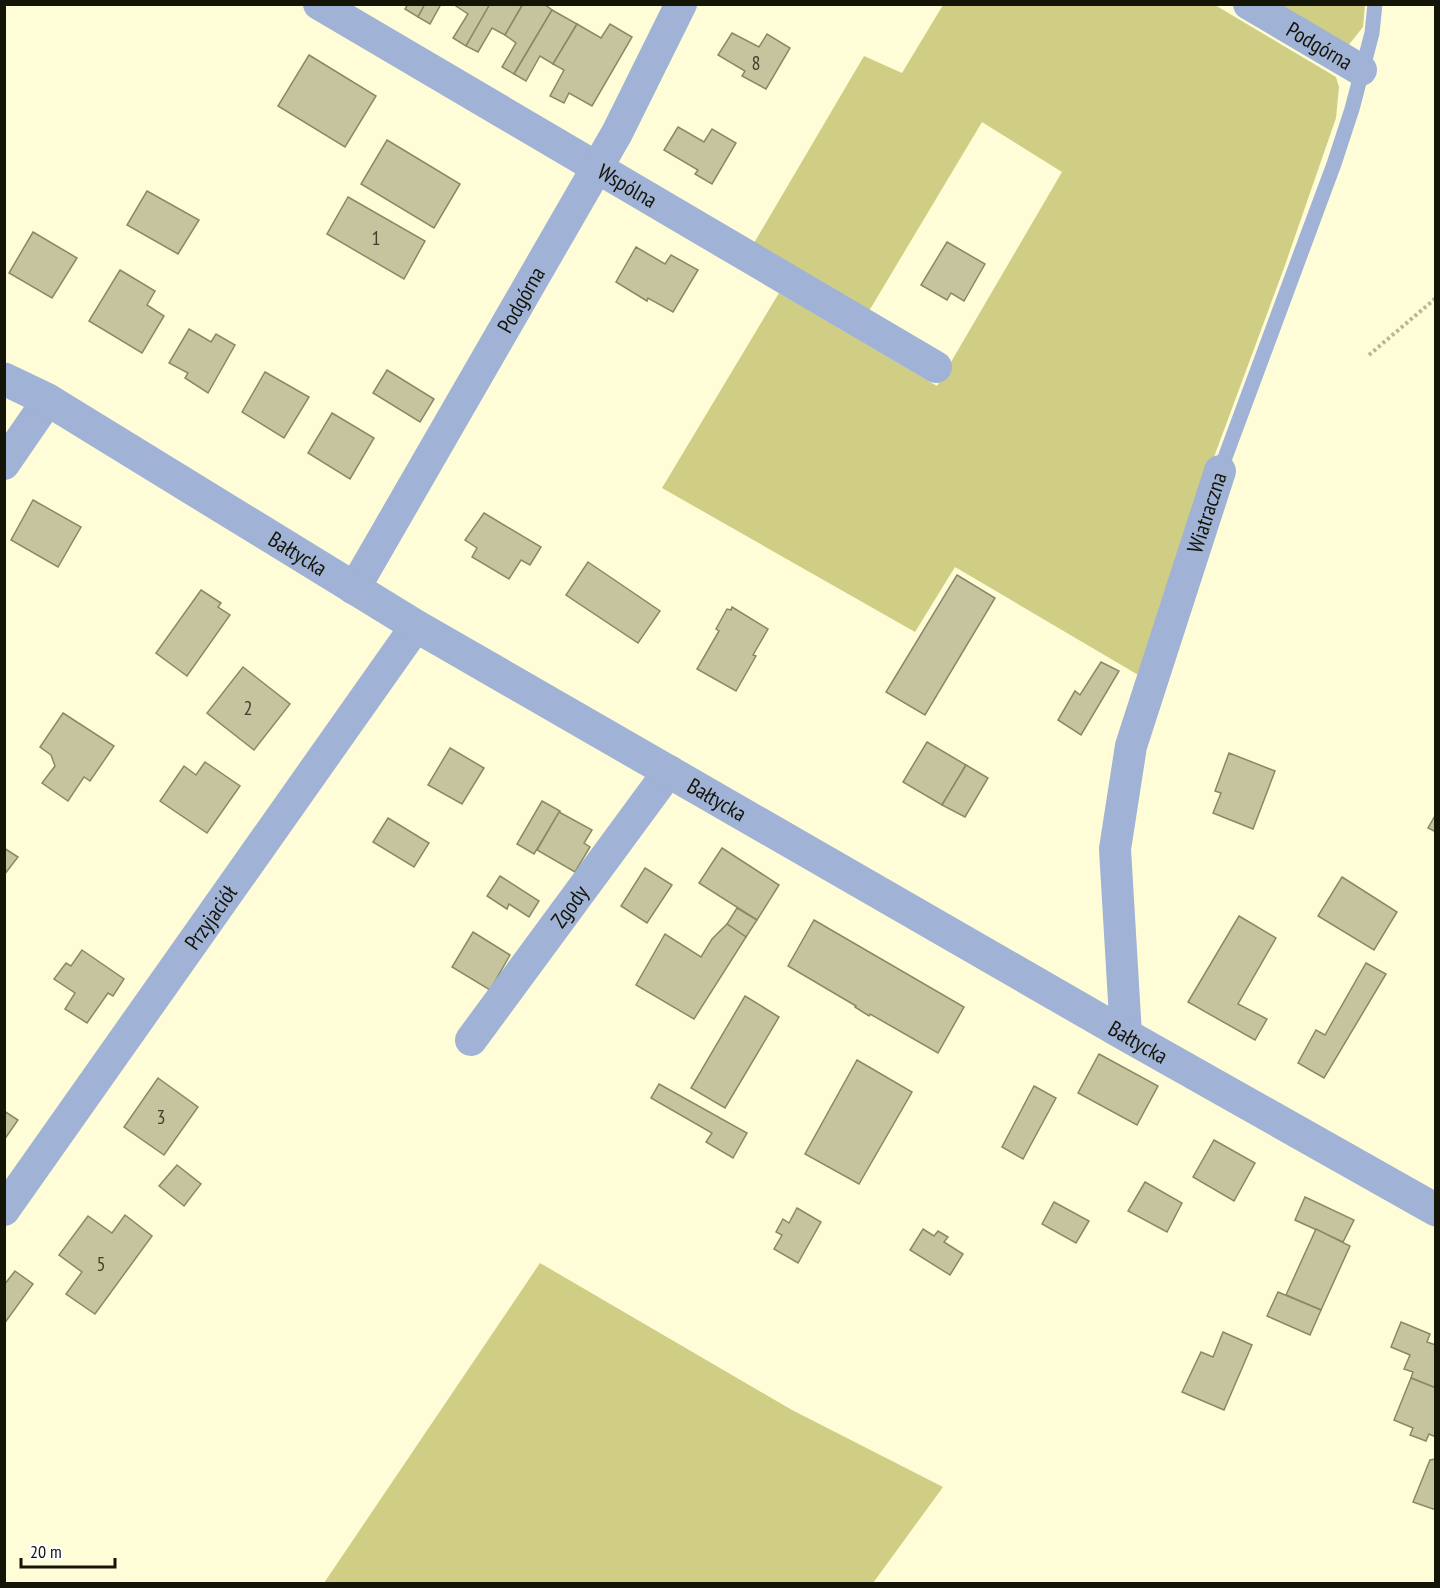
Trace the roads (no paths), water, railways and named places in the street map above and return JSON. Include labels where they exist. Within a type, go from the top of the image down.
[{"type":"street","name":"Wspólna","points":[[319,4],[595,169],[936,367]]},
{"type":"street","name":"Podgórna","points":[[354,589],[617,133],[681,4]]},
{"type":"street","name":"Podgórna","points":[[1249,4],[1361,70]]},
{"type":"street","name":"Bałtycka","points":[[4,379],[48,400],[416,626],[1126,1035],[1436,1210]]},
{"type":"street","points":[[4,464],[48,400]]},
{"type":"street","name":"Wiatraczna","points":[[1126,1035],[1115,849],[1131,746],[1220,471]]},
{"type":"street","name":"Przyjaciół","points":[[4,1210],[416,626]]},
{"type":"street","name":"Zgody","points":[[471,1040],[669,771]]},
{"type":"lane","name":"Wiatraczna","points":[[1220,471],[1352,110],[1372,33],[1375,4]]}]
